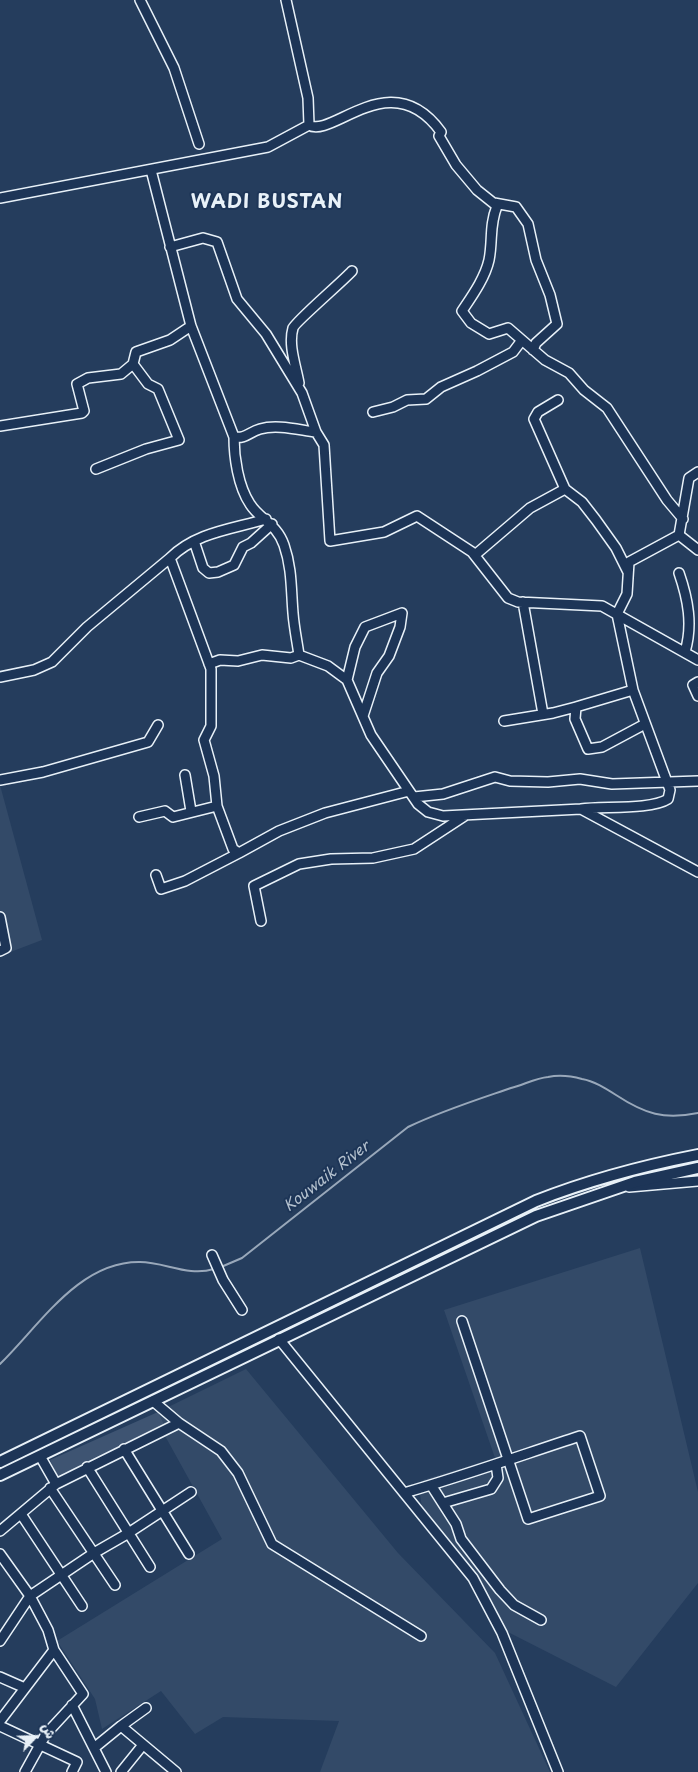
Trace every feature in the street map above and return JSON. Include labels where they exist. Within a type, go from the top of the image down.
[{"type":"main road","points":[[0,1462],[536,1201],[586,1181],[698,1155]]},
{"type":"main road","points":[[0,1475],[536,1216],[618,1188],[698,1168]]},
{"type":"main road","points":[[66,1430],[71,1441]]},
{"type":"street","points":[[140,0],[174,68],[199,144]]},
{"type":"street","points":[[286,0],[308,98],[309,125]]},
{"type":"street","points":[[0,198],[268,147],[309,125],[312,127],[323,126],[351,112],[385,103],[404,104],[420,110],[441,132],[440,136],[456,165],[477,190],[497,206],[491,221],[489,260],[478,287],[462,312],[471,323],[489,334],[508,328],[545,360],[570,372],[584,390],[607,408],[667,500],[683,519]]},
{"type":"street","points":[[151,170],[191,326],[234,437],[234,453],[245,494],[250,505],[269,521],[283,543],[292,572],[293,613],[299,655]]},
{"type":"street","points":[[494,203],[516,207],[528,224],[536,260],[550,294],[557,324],[536,343],[533,350]]},
{"type":"street","points":[[170,247],[203,238],[217,242],[237,299],[266,334],[302,393]]},
{"type":"street","points":[[352,272],[293,326],[291,336],[293,356],[302,393],[316,432],[324,445],[330,541],[384,532],[418,516],[474,555],[508,598],[522,602],[602,606],[698,660]]},
{"type":"street","points":[[0,426],[82,414],[84,411],[77,384],[88,378],[121,374],[133,364],[136,352],[170,340],[191,326]]},
{"type":"street","points":[[373,412],[393,407],[406,400],[426,399],[441,387],[477,371],[512,352],[522,340]]},
{"type":"street","points":[[96,469],[146,449],[179,440],[158,389],[148,384],[133,364]]},
{"type":"street","points":[[558,400],[538,412],[534,419],[565,489],[582,502],[596,520],[616,548],[628,573]]},
{"type":"street","points":[[234,437],[243,438],[260,429],[278,428],[316,432]]},
{"type":"street","points":[[209,664],[220,660],[238,661],[262,655],[291,658],[299,655],[328,666],[347,680],[371,735],[411,794],[428,812],[444,816],[660,804],[668,799],[670,790],[633,690],[617,614],[627,594],[629,562],[679,535],[688,478],[698,472]]},
{"type":"street","points":[[474,555],[530,508],[565,489]]},
{"type":"street","points":[[0,677],[34,670],[52,662],[87,627],[170,558],[180,547],[213,532],[269,521]]},
{"type":"street","points":[[194,540],[203,568],[209,573],[218,572],[234,565],[243,546],[251,543],[269,521]]},
{"type":"street","points":[[679,535],[698,550]]},
{"type":"street","points":[[170,558],[209,664],[211,726],[204,740],[214,776],[217,806],[234,848],[239,853]]},
{"type":"street","points":[[679,573],[688,607],[690,634],[685,652]]},
{"type":"street","points":[[522,602],[543,714]]},
{"type":"street","points":[[347,680],[355,647],[365,627],[402,613],[398,634],[389,656],[377,673],[363,716]]},
{"type":"street","points":[[698,682],[693,685],[698,696]]},
{"type":"street","points":[[504,721],[576,707],[633,690]]},
{"type":"street","points":[[576,707],[574,719],[588,749],[602,747],[645,724]]},
{"type":"street","points":[[0,780],[43,772],[148,742],[158,725]]},
{"type":"street","points":[[185,775],[191,811]]},
{"type":"street","points":[[156,875],[161,888],[185,881],[279,830],[325,813],[411,794],[443,794],[495,777],[520,781],[548,782],[580,779],[612,784],[698,781]]},
{"type":"street","points":[[140,817],[165,811],[173,816],[217,806]]},
{"type":"street","points":[[581,809],[698,872]]},
{"type":"street","points":[[261,922],[254,886],[267,879],[299,864],[331,859],[373,858],[414,849],[466,814]]},
{"type":"street","points":[[0,917],[6,948],[0,951]]},
{"type":"street","points":[[618,1188],[698,1181]]},
{"type":"street","points":[[213,1258],[223,1280],[242,1310]]},
{"type":"street","points":[[404,1493],[496,1464],[508,1460],[580,1436],[600,1496],[528,1519],[508,1460],[462,1321]]},
{"type":"street","points":[[279,1339],[473,1578],[502,1633],[558,1772]]},
{"type":"street","points":[[153,1401],[179,1423],[221,1451],[238,1473],[272,1544],[421,1636]]},
{"type":"street","points":[[0,1531],[53,1486],[87,1467],[179,1423]]},
{"type":"street","points":[[124,1449],[189,1554]]},
{"type":"street","points":[[40,1456],[53,1486],[115,1585]]},
{"type":"street","points":[[443,1503],[491,1490],[498,1478],[496,1464]]},
{"type":"street","points":[[87,1467],[150,1568]]},
{"type":"street","points":[[431,1485],[456,1524],[462,1539],[500,1590],[514,1605],[541,1620]]},
{"type":"street","points":[[0,1641],[4,1626],[30,1596],[94,1552],[128,1534],[191,1492]]},
{"type":"street","points":[[21,1514],[82,1606]]},
{"type":"street","points":[[0,1554],[30,1596],[48,1630],[54,1650],[83,1694],[46,1734],[25,1772]]},
{"type":"street","points":[[54,1650],[25,1688],[0,1727],[76,1762],[72,1772]]},
{"type":"street","points":[[0,1677],[25,1688]]},
{"type":"street","points":[[72,1705],[106,1772]]},
{"type":"street","points":[[94,1748],[146,1708]]},
{"type":"street","points":[[121,1726],[142,1746],[176,1772]]},
{"type":"street","points":[[121,1772],[142,1746]]},
{"type":"shaded area","points":[[0,785],[42,940],[0,956]]},
{"type":"shaded area","points":[[640,1248],[698,1492],[698,1583],[616,1687],[504,1630],[477,1575],[422,1508],[420,1494],[423,1480],[495,1458],[444,1310]]},
{"type":"shaded area","points":[[246,1369],[398,1553],[495,1653],[550,1772],[320,1772],[339,1721],[223,1717],[195,1734],[161,1691],[102,1729],[95,1699],[57,1641],[222,1539],[159,1425],[164,1424],[158,1412]]},
{"type":"shaded area","points":[[158,1412],[164,1424],[59,1479],[50,1460]]},
{"type":"waterway","name":"Kouwaik River","points":[[221,1267],[242,1258],[408,1127],[459,1106],[534,1080],[556,1076],[578,1078],[604,1087],[626,1102],[655,1114],[675,1116],[698,1113]]},
{"type":"waterway","name":"Kouwaik River","points":[[0,1364],[62,1298],[98,1272],[118,1264],[140,1262],[195,1271],[214,1269]]},
{"type":"district","name":"WADI BUSTAN","points":[[267,203]]}]
